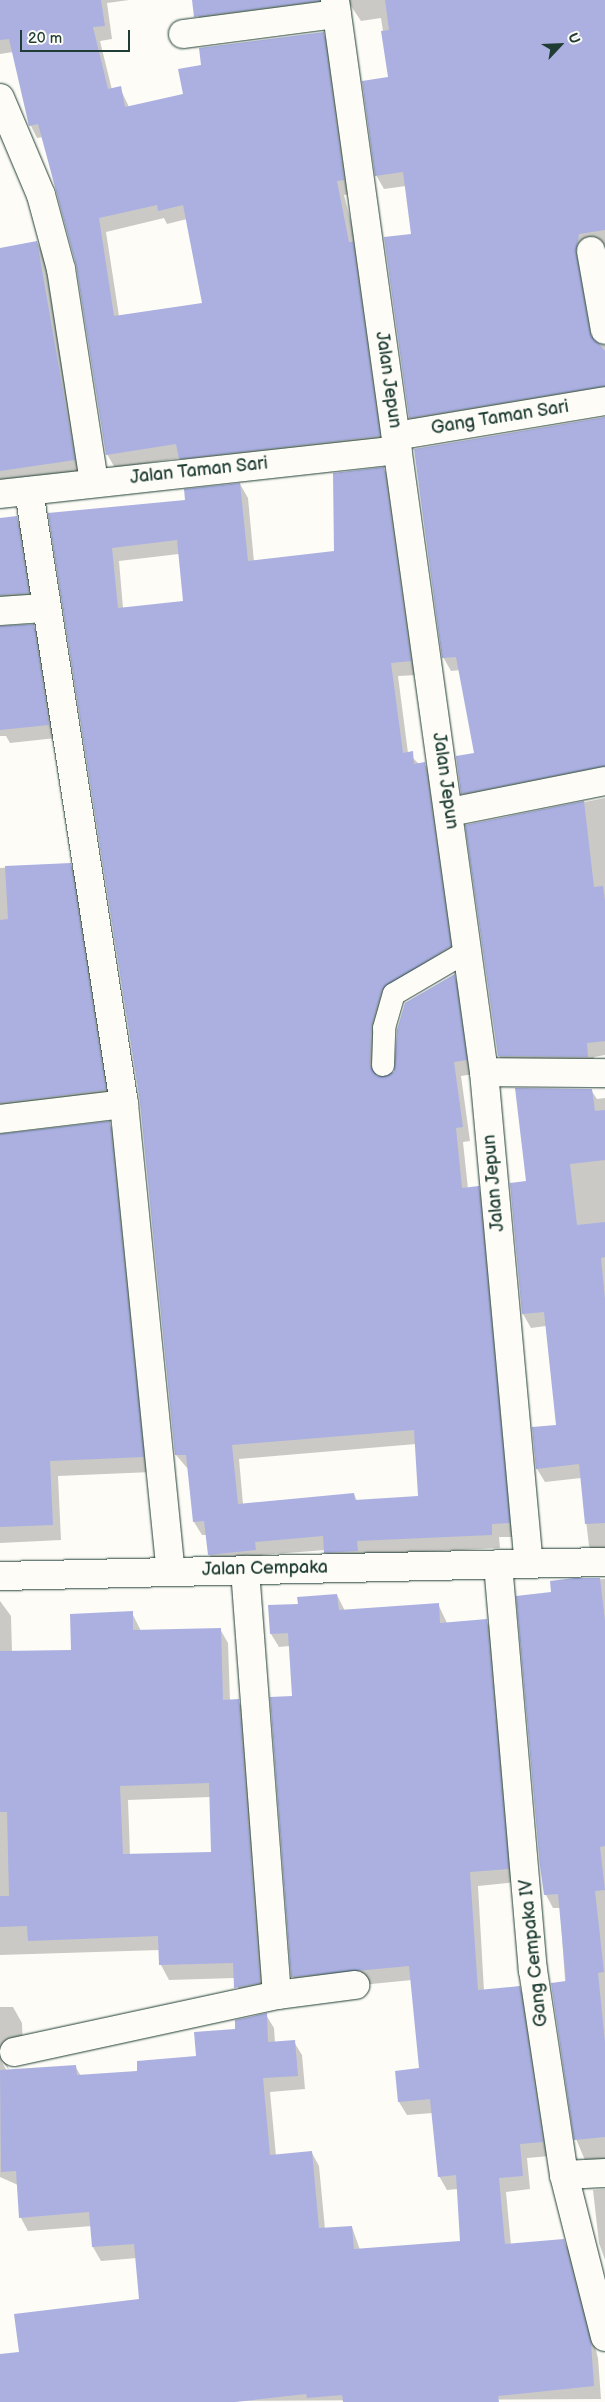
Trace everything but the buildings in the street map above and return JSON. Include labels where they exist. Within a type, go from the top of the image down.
[{"type":"street","points":[[183,34],[336,7]]},
{"type":"street","name":"Jalan Jepun","points":[[336,7],[450,812],[466,952],[484,1072],[529,1564]]},
{"type":"street","points":[[0,98],[41,195],[61,270],[94,482]]},
{"type":"street","points":[[591,251],[605,330]]},
{"type":"street","name":"Gang Taman Sari","points":[[397,443],[605,401]]},
{"type":"street","name":"Jalan Taman Sari","points":[[0,494],[397,443]]},
{"type":"street","points":[[29,491],[45,608],[124,1104],[171,1572]]},
{"type":"street","points":[[0,611],[45,608]]},
{"type":"street","points":[[450,812],[605,781]]},
{"type":"street","points":[[484,1072],[605,1073]]},
{"type":"street","points":[[0,1119],[124,1104]]},
{"type":"street","name":"Jalan Cempaka","points":[[0,1576],[605,1562]]},
{"type":"street","name":"Gang Cempaka IV","points":[[498,1564],[534,1970],[564,2175],[605,2337]]},
{"type":"street","points":[[245,1570],[277,1995]]},
{"type":"street","points":[[14,2052],[277,1995],[355,1985]]},
{"type":"street","points":[[564,2175],[605,2173]]},
{"type":"lane","points":[[383,1066],[384,1028],[394,994],[466,952]]}]
